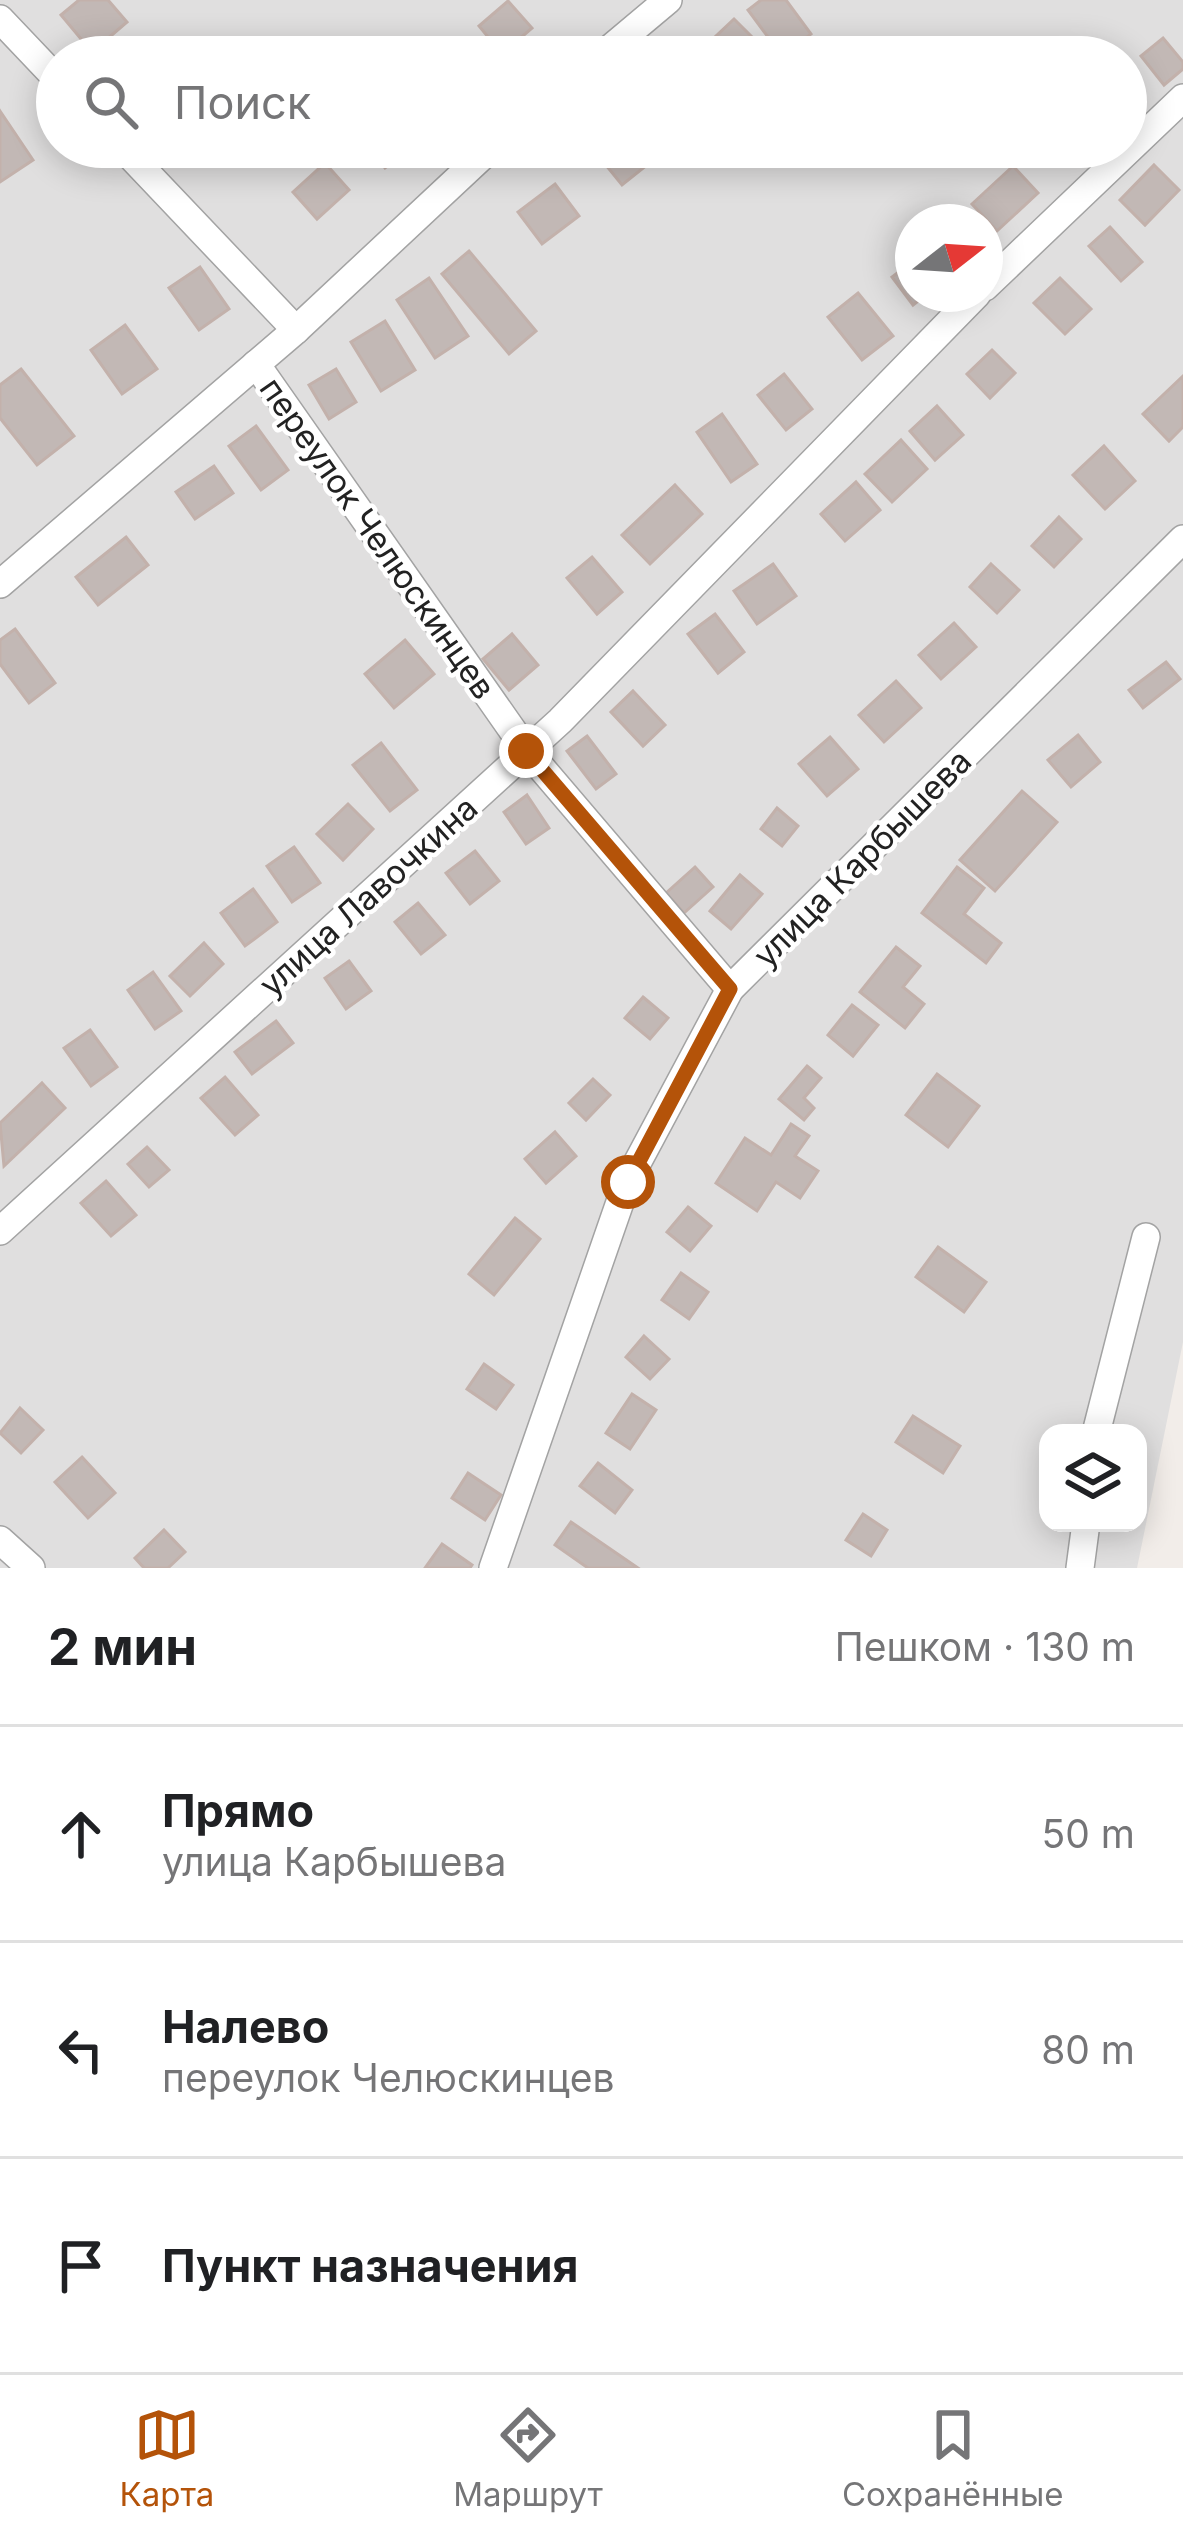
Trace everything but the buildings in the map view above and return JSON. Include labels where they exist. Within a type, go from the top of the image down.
[{"type":"street","points":[[625,36],[668,0]]},
{"type":"street","points":[[0,19],[36,57]]},
{"type":"street","points":[[1147,132],[1183,98]]},
{"type":"street","name":"переулок Челюскинцев","points":[[142,168],[296,330]]},
{"type":"street","points":[[0,584],[296,330],[470,168]]},
{"type":"street","points":[[1003,270],[1110,168]]},
{"type":"street","name":"улица Лавочкина","points":[[0,1231],[526,751],[959,312]]},
{"type":"street","name":"переулок Челюскинцев","points":[[256,364],[526,751],[730,989]]},
{"type":"street","name":"улица Карбышева","points":[[493,1568],[628,1182],[730,989],[1183,539]]},
{"type":"street","points":[[1098,1424],[1146,1237]]},
{"type":"street","points":[[1080,1568],[1084,1532]]},
{"type":"street","points":[[0,1540],[31,1568]]},
{"type":"shaded area","points":[[0,0],[1183,0],[1183,1342],[1147,1519],[1147,1424],[1039,1424],[1039,1532],[1144,1532],[1137,1568],[0,1568]]},
{"type":"route","points":[[526,751],[730,989],[628,1182]]}]
